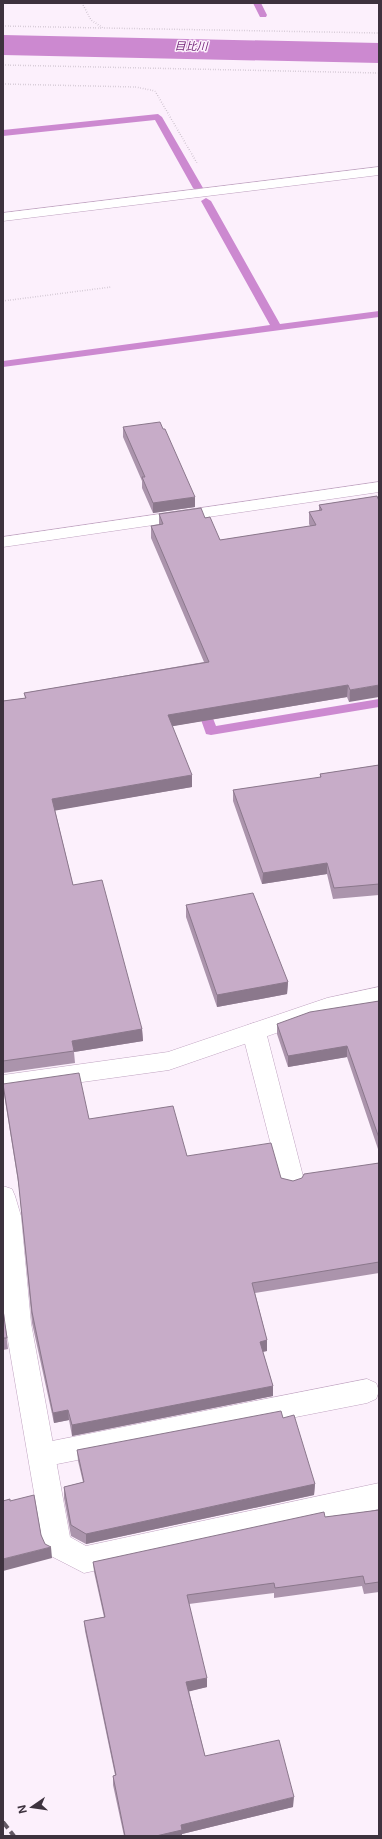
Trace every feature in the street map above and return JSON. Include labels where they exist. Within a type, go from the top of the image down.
[{"type":"street","points":[[3,217],[379,172]]},
{"type":"street","points":[[3,542],[379,487]]},
{"type":"street","points":[[3,1084],[169,1061],[335,1004],[379,995]]},
{"type":"street","points":[[254,1032],[292,1180]]},
{"type":"street","points":[[3,1196],[8,1216],[18,1323],[58,1545],[84,1560],[379,1496]]},
{"type":"street","points":[[42,1455],[367,1391]]},
{"type":"path","points":[[82,3],[86,14],[91,20],[103,28]]},
{"type":"path","points":[[3,26],[379,33]]},
{"type":"path","points":[[3,65],[379,73]]},
{"type":"path","points":[[3,84],[136,87],[155,91],[213,191]]},
{"type":"path","points":[[3,301],[111,287]]},
{"type":"water","name":"目比川","points":[[3,35],[379,43],[379,63],[3,55]]},
{"type":"building","points":[[160,422],[163,429],[165,429],[195,497],[153,503],[142,477],[145,477],[123,427]]},
{"type":"building","points":[[377,496],[379,501],[379,685],[350,690],[348,685],[168,715],[192,775],[52,799],[73,885],[102,880],[142,1029],[72,1041],[74,1051],[3,1061],[3,701],[26,698],[24,693],[209,662],[151,526],[163,524],[159,514],[201,508],[205,518],[210,517],[220,540],[316,525],[309,512],[322,510],[319,505]]},
{"type":"building","points":[[379,765],[379,884],[334,888],[327,863],[263,873],[233,790],[321,777],[320,774]]},
{"type":"building","points":[[253,893],[288,982],[217,995],[186,905]]},
{"type":"building","points":[[379,1001],[379,1138],[347,1046],[288,1056],[277,1024],[310,1012]]},
{"type":"building","points":[[79,1073],[89,1119],[173,1106],[187,1156],[271,1143],[281,1178],[293,1181],[302,1178],[304,1174],[379,1163],[379,1262],[252,1283],[267,1340],[260,1342],[273,1386],[72,1425],[68,1410],[53,1413],[32,1312],[18,1178],[3,1084]]},
{"type":"building","points":[[3,1310],[7,1338],[3,1338]]},
{"type":"building","points":[[281,1411],[283,1418],[294,1415],[315,1484],[86,1534],[71,1525],[64,1487],[84,1482],[77,1450]]},
{"type":"building","points":[[34,1495],[41,1535],[45,1544],[51,1547],[3,1559],[3,1501],[10,1499],[10,1501]]},
{"type":"building","points":[[379,1510],[379,1582],[365,1584],[363,1576],[275,1588],[274,1583],[187,1595],[207,1678],[186,1682],[205,1756],[279,1740],[294,1797],[181,1825],[182,1830],[156,1836],[125,1836],[113,1776],[116,1775],[84,1621],[105,1617],[93,1562],[324,1512],[325,1517]]},
{"type":"waterway","points":[[257,3],[263,15]]},
{"type":"waterway","points":[[3,133],[158,117],[198,188]]},
{"type":"waterway","points":[[206,201],[276,327]]},
{"type":"waterway","points":[[3,364],[379,314]]},
{"type":"waterway","points":[[201,703],[211,731],[379,703]]},
{"type":"railway","points":[[3,1822],[14,1836]]}]
